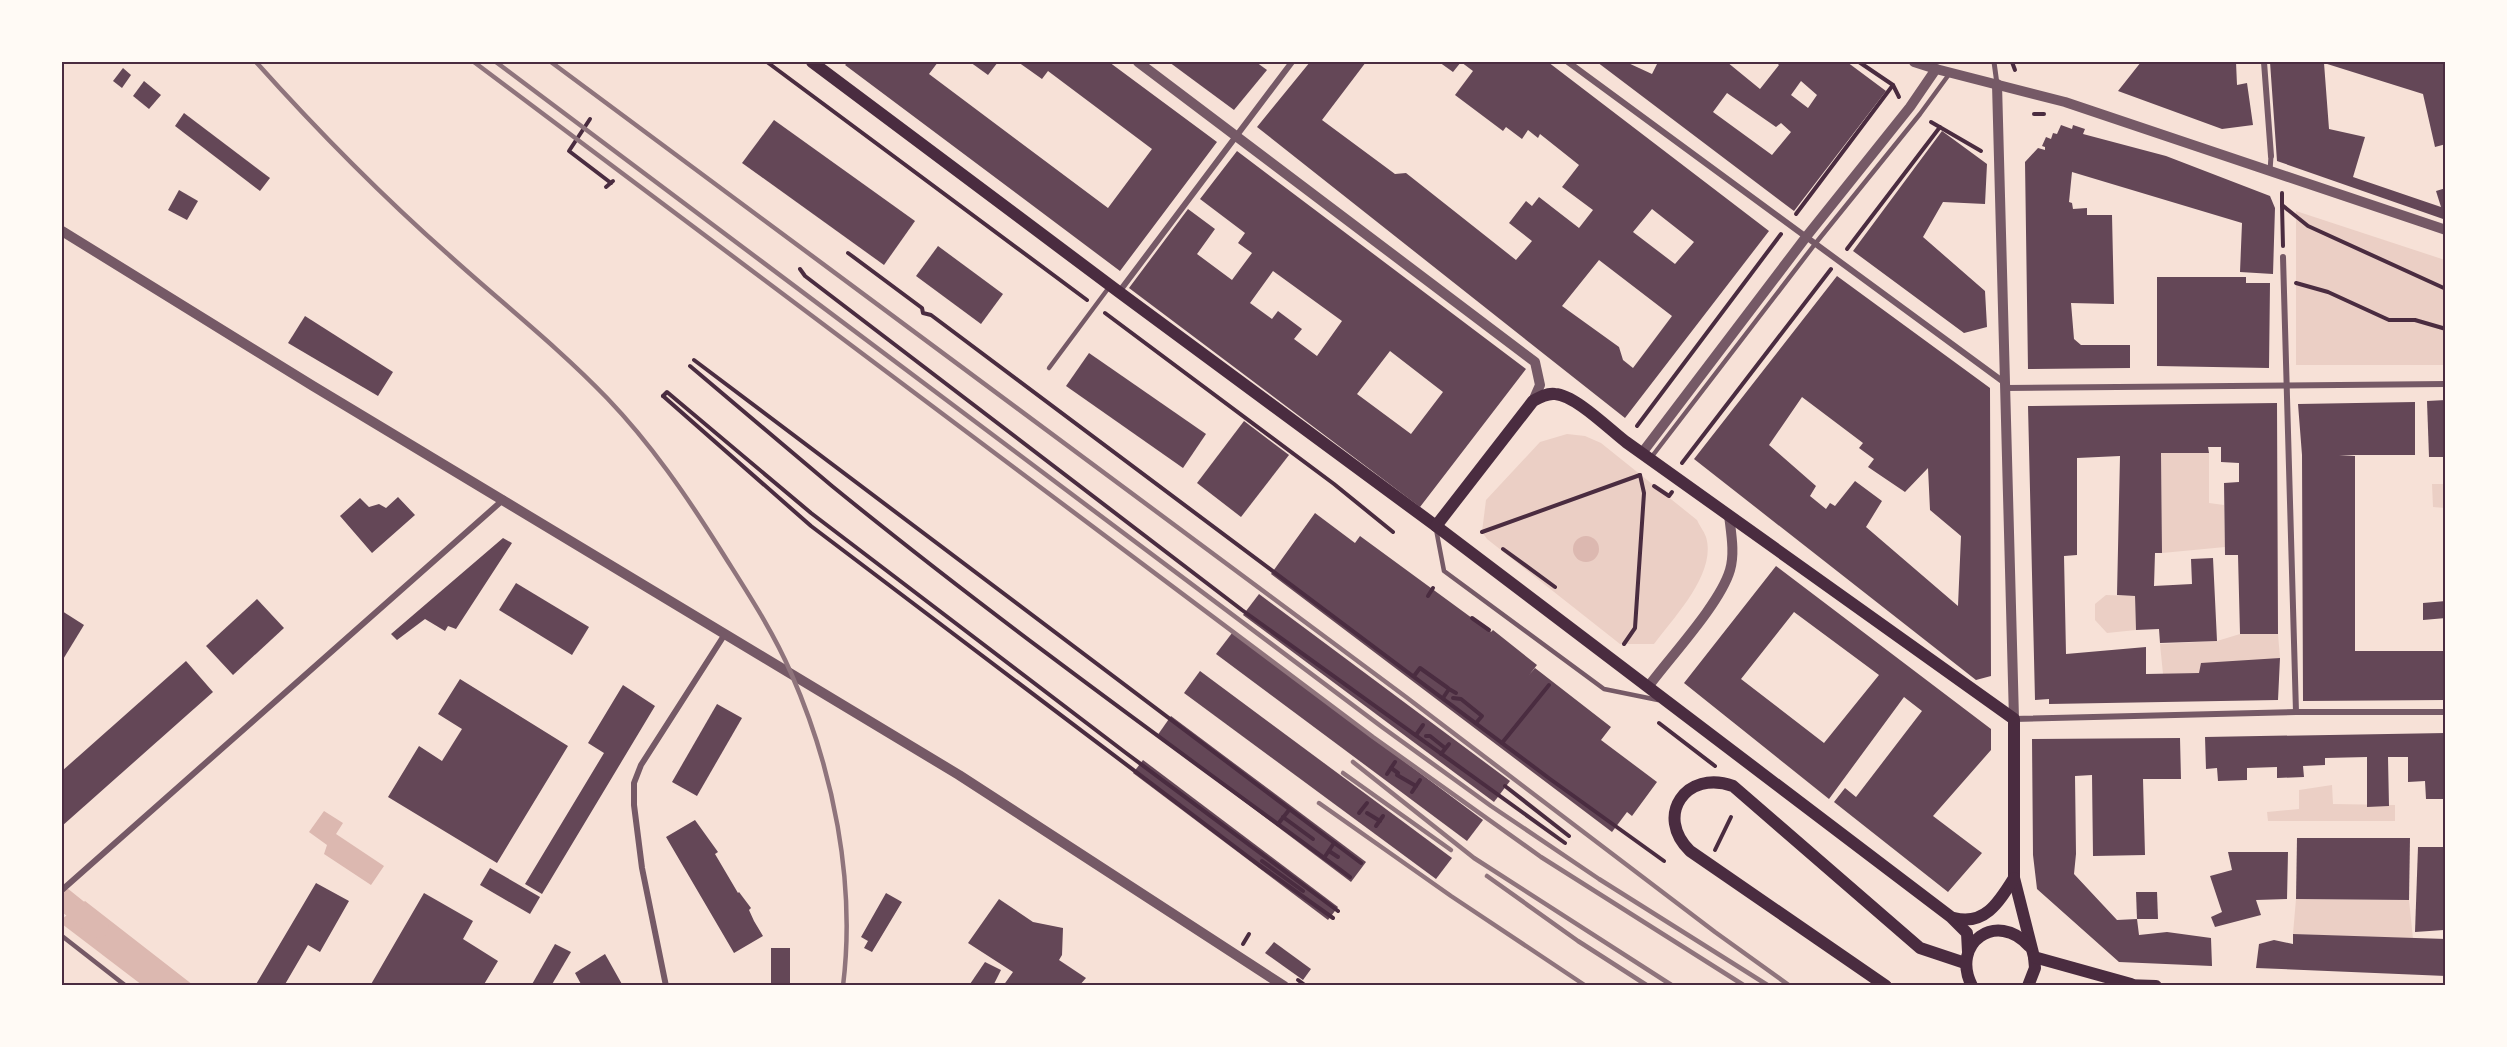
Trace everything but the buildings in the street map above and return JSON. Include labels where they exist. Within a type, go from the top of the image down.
[{"type":"main road","points":[[820,64],[1114,289],[1436,526],[1951,917],[1967,933],[1966,975],[1972,986]]},
{"type":"main road","points":[[1436,526],[1533,401],[1545,395],[1556,394],[1568,397],[1646,456],[2014,719],[2014,878],[2035,968],[2028,986]]},
{"type":"main road","points":[[1886,986],[1690,851],[1681,842],[1675,830],[1676,811],[1684,794],[1695,785],[1707,781],[1733,786],[1920,948],[1966,958]]},
{"type":"main road","points":[[1951,917],[1963,920],[1976,919],[1988,914],[1997,905],[2014,878]]},
{"type":"main road","points":[[1966,958],[1982,936],[1991,931],[2002,930],[2013,933],[2032,952],[2131,984]]},
{"type":"main road","points":[[2116,986],[2131,984],[2156,986]]},
{"type":"street","points":[[1138,62],[1535,362],[1540,385],[1533,401]]},
{"type":"street","points":[[1114,289],[1292,62]]},
{"type":"street","points":[[1568,62],[2006,386],[2445,384]]},
{"type":"street","points":[[1914,62],[2065,102],[2445,230]]},
{"type":"street","points":[[1994,62],[1997,84],[2014,719],[2296,712],[2445,712]]},
{"type":"street","points":[[2264,62],[2271,156],[2270,171]]},
{"type":"street","points":[[1646,456],[1806,237],[1910,107],[1936,69]]},
{"type":"street","points":[[62,231],[313,386],[959,775],[1284,986]]},
{"type":"street","points":[[2283,256],[2296,712]]},
{"type":"street","points":[[62,890],[504,499]]},
{"type":"street","points":[[1648,687],[1723,589],[1731,568],[1732,540],[1729,515]]},
{"type":"street","points":[[666,986],[642,868],[634,805],[634,783],[641,765],[726,633]]},
{"type":"lane","points":[[1646,456],[1920,114],[1950,73]]},
{"type":"lane","points":[[1049,368],[1095,306],[1114,289]]},
{"type":"lane","points":[[1436,526],[1444,571],[1604,689],[1666,701]]},
{"type":"lane","points":[[62,936],[126,986]]},
{"type":"path","points":[[767,62],[1334,484],[1393,532]]},
{"type":"path","points":[[1859,62],[1893,85],[1901,100]]},
{"type":"path","points":[[2012,62],[2015,70]]},
{"type":"path","points":[[1796,214],[1893,85]]},
{"type":"path","points":[[590,119],[569,151],[612,182],[606,187]]},
{"type":"path","points":[[1931,122],[1982,151]]},
{"type":"path","points":[[1847,249],[1940,127]]},
{"type":"path","points":[[2282,193],[2283,256]]},
{"type":"path","points":[[2282,205],[2308,226],[2445,289]]},
{"type":"path","points":[[1637,426],[1783,231]]},
{"type":"path","points":[[848,253],[922,308],[923,313],[931,315],[1502,743],[1664,861]]},
{"type":"path","points":[[1680,466],[1834,266]]},
{"type":"path","points":[[800,269],[805,276],[1232,603],[1565,843]]},
{"type":"path","points":[[2284,282],[2328,292],[2389,320],[2415,320],[2445,329]]},
{"type":"path","points":[[694,360],[1360,863]]},
{"type":"path","points":[[690,366],[833,486],[944,574],[1060,663],[1350,877]]},
{"type":"path","points":[[1262,861],[811,513],[667,392],[663,396],[811,526],[1262,861],[1303,891],[1308,895]]},
{"type":"path","points":[[1482,532],[1640,475],[1644,493],[1635,628],[1624,644]]},
{"type":"path","points":[[1503,549],[1555,587]]},
{"type":"path","points":[[1428,596],[1433,588]]},
{"type":"path","points":[[1472,618],[1489,630]]},
{"type":"path","points":[[1414,676],[1420,668],[1448,688]]},
{"type":"path","points":[[1502,743],[1549,684]]},
{"type":"path","points":[[1443,698],[1449,689],[1482,716],[1476,723]]},
{"type":"path","points":[[1659,723],[1715,766]]},
{"type":"path","points":[[1416,735],[1423,725]]},
{"type":"path","points":[[1420,730],[1445,748]]},
{"type":"path","points":[[1441,754],[1449,744]]},
{"type":"path","points":[[1387,774],[1395,762]]},
{"type":"path","points":[[1391,768],[1416,786]]},
{"type":"path","points":[[1412,792],[1420,780]]},
{"type":"path","points":[[1505,786],[1569,836]]},
{"type":"path","points":[[1366,803],[1361,811],[1382,818],[1376,826]]},
{"type":"path","points":[[1278,824],[1289,810]]},
{"type":"path","points":[[1284,817],[1314,839]]},
{"type":"path","points":[[1712,856],[1731,817]]},
{"type":"path","points":[[1324,858],[1334,843]]},
{"type":"path","points":[[1329,851],[1338,857]]},
{"type":"path","points":[[1303,891],[1338,911]]},
{"type":"path","points":[[1303,891],[1333,918]]},
{"type":"path","points":[[1242,944],[1249,934]]},
{"type":"shaded area","points":[[2296,211],[2445,260],[2445,365],[2296,365]]},
{"type":"shaded area","points":[[1567,434],[1585,436],[1601,443],[1697,520],[1706,537],[1708,551],[1700,580],[1654,644],[1620,644],[1487,539],[1482,532],[1486,500],[1540,442]]},
{"type":"shaded area","points":[[2161,453],[2209,453],[2209,503],[2224,505],[2225,547],[2162,553]]},
{"type":"shaded area","points":[[2432,484],[2445,484],[2445,508],[2433,507]]},
{"type":"shaded area","points":[[1586,536],[1595,540],[1599,549],[1595,558],[1586,562],[1577,558],[1573,549],[1577,540]]},
{"type":"shaded area","points":[[2106,595],[2135,596],[2136,630],[2107,633],[2095,620],[2095,604]]},
{"type":"shaded area","points":[[2240,634],[2278,634],[2280,658],[2199,673],[2163,674],[2160,644],[2217,641]]},
{"type":"shaded area","points":[[2332,785],[2333,804],[2395,805],[2395,821],[2268,821],[2267,812],[2299,809],[2299,790]]},
{"type":"shaded area","points":[[324,811],[343,823],[336,834],[384,866],[371,885],[324,854],[327,845],[309,832]]},
{"type":"shaded area","points":[[2296,899],[2409,900],[2413,939],[2293,934]]},
{"type":"shaded area","points":[[85,901],[193,985],[142,985],[62,924],[62,919]]},
{"type":"waterway","points":[[62,898],[98,927]]},
{"type":"railway","points":[[256,62],[399,210],[550,343],[607,398],[667,470],[720,549],[784,657],[819,748],[838,826],[843,866],[846,906],[843,986]]},
{"type":"railway","points":[[474,62],[1373,737],[1541,857],[1745,986]]},
{"type":"railway","points":[[496,62],[1382,727],[1491,806],[1599,879],[1769,986]]},
{"type":"railway","points":[[551,62],[1406,697],[1715,932],[1790,986]]},
{"type":"railway","points":[[1353,762],[1474,858],[1673,986]]},
{"type":"railway","points":[[1343,773],[1451,850]]},
{"type":"railway","points":[[1319,803],[1451,896],[1586,986]]},
{"type":"railway","points":[[1487,876],[1578,941],[1648,986]]}]
